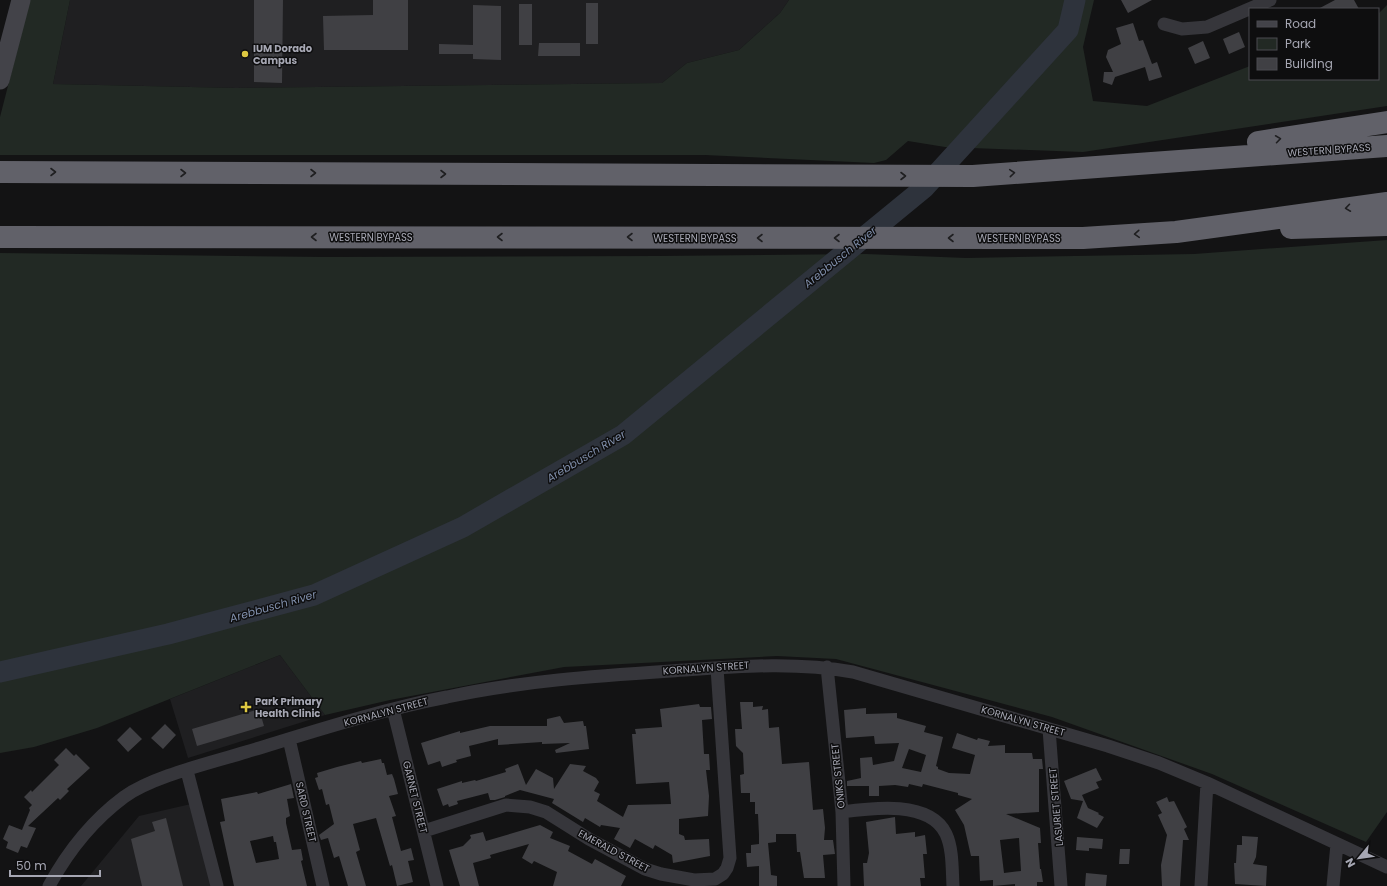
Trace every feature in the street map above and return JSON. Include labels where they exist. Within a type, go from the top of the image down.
[{"type":"highway","points":[[1073,169],[1387,122]]},
{"type":"highway","name":"WESTERN BYPASS","points":[[7,172],[973,176],[1387,146]]},
{"type":"highway","name":"WESTERN BYPASS","points":[[0,237],[1083,238],[1176,232],[1387,203]]},
{"type":"highway","points":[[1176,232],[1387,226]]},
{"type":"main road","points":[[0,80],[21,0]]},
{"type":"street","points":[[1251,8],[1270,0]]},
{"type":"street","points":[[1164,24],[1182,29],[1207,27],[1249,9]]},
{"type":"street","name":"KORNALYN STREET","points":[[49,886],[66,857],[80,840],[96,822],[124,797],[149,784],[289,739],[393,709],[497,688],[570,678],[769,664],[827,667],[853,672],[1115,748],[1207,783],[1387,867]]},
{"type":"street","name":"ONIKS STREET","points":[[827,667],[842,812],[844,886]]},
{"type":"street","name":"EMERALD STREET","points":[[424,831],[506,805],[518,805],[546,812],[589,839],[645,869],[694,880],[715,879],[723,874],[728,868],[730,858],[717,668]]},
{"type":"street","name":"GARNET STREET","points":[[393,709],[437,886]]},
{"type":"street","name":"LASURIET STREET","points":[[1049,728],[1061,886]]},
{"type":"street","name":"SARD STREET","points":[[289,739],[323,886]]},
{"type":"street","points":[[187,771],[217,886]]},
{"type":"street","points":[[1201,886],[1207,783]]},
{"type":"street","points":[[842,812],[880,807],[900,809],[929,816],[939,823],[947,835],[951,857],[953,886]]},
{"type":"street","points":[[1333,886],[1337,844]]},
{"type":"shaded area","points":[[70,0],[789,0],[780,13],[739,50],[687,63],[662,83],[236,88],[53,84]]},
{"type":"shaded area","name":"Park Primary Health Clinic","points":[[280,655],[325,715],[188,758],[170,699]]},
{"type":"shaded area","points":[[191,804],[211,886],[81,886],[139,816]]},
{"type":"green space","points":[[30,0],[70,0],[53,84],[236,88],[662,83],[687,63],[739,50],[780,13],[789,0],[1094,0],[1083,47],[1093,101],[1147,106],[1249,66],[1249,80],[1379,80],[1379,13],[1387,5],[1387,106],[1083,152],[945,147],[908,141],[886,160],[874,163],[705,155],[0,155],[0,117]]},
{"type":"green space","points":[[1387,240],[1387,812],[1366,842],[1212,774],[1052,717],[836,659],[777,656],[564,667],[390,700],[325,715],[280,655],[97,728],[34,747],[0,753],[0,253],[324,257],[866,254],[966,258],[1194,254]]},
{"type":"building","points":[[254,0],[283,0],[282,83],[254,82]]},
{"type":"building","points":[[373,0],[408,0],[408,50],[324,50],[323,16],[373,15]]},
{"type":"building","points":[[1121,0],[1152,0],[1128,13]]},
{"type":"building","points":[[1335,0],[1354,0],[1358,8],[1320,8]]},
{"type":"building","points":[[586,3],[598,3],[598,44],[586,44]]},
{"type":"building","points":[[519,4],[532,4],[532,45],[519,45]]},
{"type":"building","points":[[473,5],[501,6],[501,60],[473,59],[473,54],[439,54],[439,44],[473,45]]},
{"type":"building","points":[[1133,23],[1139,41],[1143,40],[1152,64],[1157,62],[1162,77],[1149,81],[1145,67],[1115,77],[1112,85],[1103,82],[1104,72],[1113,72],[1106,57],[1108,50],[1121,44],[1116,28]]},
{"type":"building","points":[[1239,32],[1245,47],[1229,54],[1223,39]]},
{"type":"building","points":[[1203,41],[1210,58],[1195,64],[1188,48]]},
{"type":"building","points":[[539,43],[580,43],[580,56],[538,56]]},
{"type":"building","points":[[740,702],[753,702],[753,707],[763,706],[762,710],[768,709],[769,728],[779,727],[782,764],[809,762],[813,810],[823,809],[825,828],[824,840],[833,840],[835,854],[823,855],[825,878],[804,878],[800,852],[797,852],[796,834],[776,834],[776,842],[768,843],[771,875],[777,876],[777,886],[759,886],[759,866],[747,867],[746,853],[751,853],[751,845],[759,844],[759,835],[758,814],[755,814],[755,802],[750,802],[750,793],[741,793],[740,775],[744,774],[743,753],[736,746],[735,729],[742,729]]},
{"type":"building","points":[[699,704],[700,707],[711,707],[712,719],[702,720],[704,754],[709,754],[710,770],[706,770],[709,796],[708,816],[679,819],[679,834],[684,836],[685,840],[709,839],[710,856],[673,863],[672,855],[655,845],[653,849],[635,839],[630,848],[614,839],[620,828],[601,825],[600,827],[585,818],[583,822],[552,803],[554,799],[520,790],[495,800],[490,800],[488,793],[457,801],[458,804],[449,807],[448,804],[443,806],[437,789],[462,781],[462,783],[476,781],[506,772],[505,769],[518,764],[526,785],[536,769],[553,778],[554,789],[570,764],[586,766],[583,771],[596,778],[599,782],[594,791],[600,794],[597,801],[623,817],[628,805],[671,804],[669,782],[636,784],[632,734],[636,734],[635,729],[662,727],[660,709]]},
{"type":"building","points":[[866,708],[866,714],[897,713],[897,718],[926,726],[924,732],[943,737],[936,766],[938,769],[949,773],[970,774],[975,755],[952,748],[957,733],[977,740],[978,738],[990,741],[988,746],[1005,745],[1005,753],[1032,753],[1033,759],[1042,759],[1043,769],[1039,769],[1039,812],[1006,814],[1040,828],[1041,843],[1038,843],[1040,869],[1043,882],[1037,882],[1037,886],[1015,886],[1015,884],[993,886],[993,880],[980,881],[979,856],[971,856],[964,825],[955,810],[972,799],[958,795],[958,793],[923,784],[922,787],[909,784],[908,787],[895,785],[879,786],[879,796],[869,796],[869,786],[847,786],[847,781],[861,778],[860,758],[872,757],[873,765],[894,761],[899,743],[875,744],[874,736],[846,738],[844,710]],"holes":[[[909,749],[926,755],[921,772],[902,768]],[[1019,838],[1021,871],[1004,873],[1000,840]]]},
{"type":"building","points":[[259,709],[264,726],[197,746],[192,729]]},
{"type":"building","points":[[560,716],[564,723],[583,721],[584,726],[586,726],[589,749],[556,753],[555,750],[570,743],[542,744],[542,742],[498,745],[498,739],[469,746],[471,756],[456,760],[457,762],[442,767],[440,761],[428,765],[421,743],[460,731],[460,733],[490,726],[547,726],[547,719]]},
{"type":"building","points":[[165,724],[176,735],[163,749],[151,738]]},
{"type":"building","points":[[130,727],[142,739],[128,752],[117,740]]},
{"type":"building","points":[[66,748],[74,756],[76,754],[90,768],[67,789],[69,791],[60,800],[58,798],[28,826],[36,828],[27,848],[21,846],[18,853],[6,848],[8,842],[3,839],[9,825],[22,830],[30,810],[29,808],[32,805],[24,797],[31,790],[32,792],[59,765],[54,760]]},
{"type":"building","points":[[381,759],[382,763],[384,763],[387,775],[392,774],[398,794],[389,796],[396,816],[392,817],[401,851],[411,848],[414,860],[408,861],[413,882],[397,886],[392,865],[390,866],[376,818],[353,824],[360,850],[356,852],[366,886],[348,886],[339,856],[334,858],[328,838],[321,840],[319,835],[334,824],[329,804],[326,805],[322,789],[319,790],[315,778],[318,777],[317,773],[337,767],[361,761],[362,763]]},
{"type":"building","points":[[1096,768],[1102,780],[1096,782],[1099,788],[1082,795],[1088,808],[1104,817],[1097,828],[1077,818],[1083,801],[1071,799],[1064,781]]},
{"type":"building","points":[[291,784],[294,798],[287,799],[290,816],[286,818],[286,823],[292,850],[301,849],[303,860],[301,861],[307,886],[234,886],[220,822],[225,821],[221,799],[257,792],[258,794]],"holes":[[[273,836],[274,842],[276,842],[279,859],[256,863],[250,841]]]},
{"type":"building","points":[[1167,797],[1169,802],[1174,801],[1187,827],[1184,829],[1189,840],[1183,840],[1180,886],[1162,886],[1161,865],[1167,835],[1158,815],[1162,813],[1156,802]]},
{"type":"building","points":[[895,817],[896,834],[915,832],[915,837],[925,835],[927,854],[923,854],[925,878],[920,878],[921,886],[864,886],[863,863],[867,863],[869,853],[866,822]]},
{"type":"building","points":[[166,818],[183,886],[142,886],[131,839],[155,831],[152,822]]},
{"type":"building","points":[[540,825],[553,832],[550,838],[570,846],[568,851],[592,864],[595,859],[626,876],[621,886],[553,886],[557,872],[534,861],[532,864],[522,858],[529,844],[490,855],[491,858],[473,863],[479,886],[460,886],[449,850],[463,846],[471,838],[470,835],[483,832],[486,841]]},
{"type":"building","points":[[1242,836],[1258,837],[1256,857],[1253,864],[1267,866],[1266,886],[1235,884],[1234,863],[1236,863],[1237,845],[1242,845]]},
{"type":"building","points":[[1077,837],[1103,839],[1102,849],[1089,848],[1089,851],[1076,850]]},
{"type":"building","points":[[1120,849],[1130,849],[1129,864],[1119,864]]},
{"type":"building","points":[[1086,873],[1107,875],[1106,886],[1085,886]]},
{"type":"waterway","name":"Arebbusch River","points":[[0,672],[168,634],[314,595],[463,527],[623,435],[924,188],[1068,30],[1075,0]]},
{"type":"place","name":"IUM Dorado Campus","points":[[245,54]]},
{"type":"place","name":"Park Primary Health Clinic","points":[[246,707]]}]
